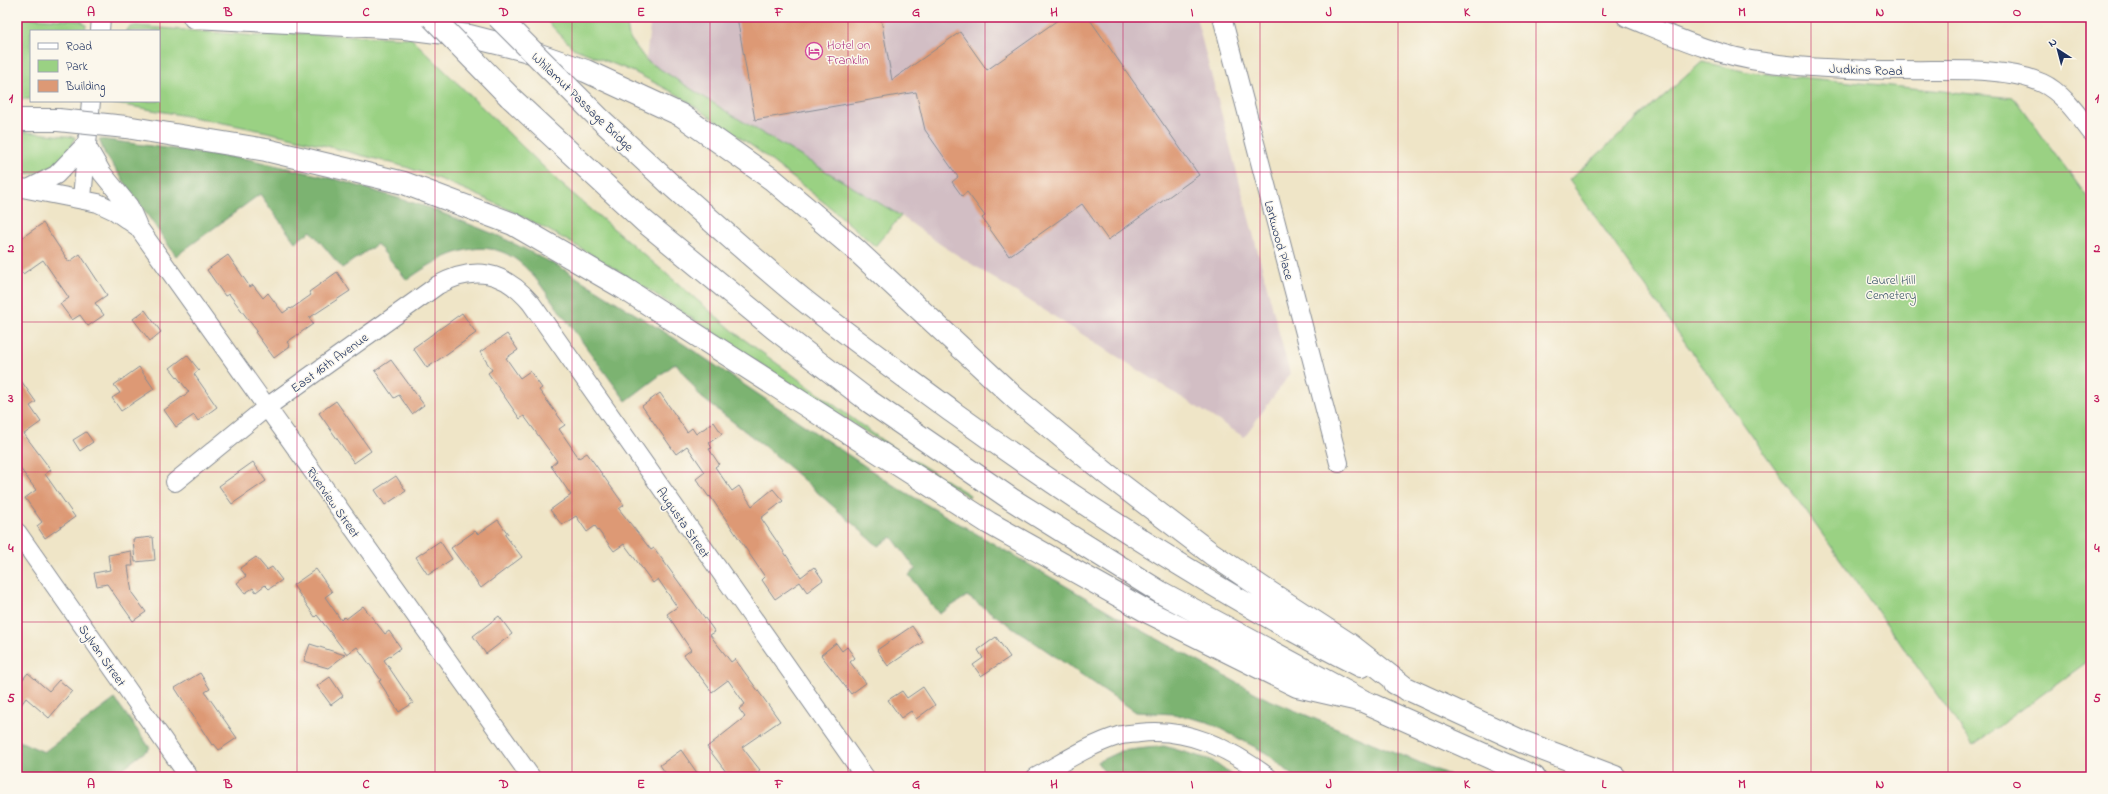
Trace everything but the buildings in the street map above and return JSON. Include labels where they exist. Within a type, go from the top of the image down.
[{"type":"highway","points":[[194,17],[404,28],[470,36],[525,50],[586,71],[681,115],[726,145],[785,190],[862,255],[1016,399],[1107,474],[1212,554],[1349,644],[1408,690],[1524,742],[1614,777]]},
{"type":"highway","points":[[432,17],[510,97],[645,222],[775,329],[870,402],[1010,499],[1160,592],[1363,701],[1534,777]]},
{"type":"highway","name":"Whilamut Passage Bridge","points":[[498,17],[599,118],[670,184],[801,298],[896,370],[1032,469],[1176,562],[1291,631],[1408,690]]},
{"type":"highway","points":[[17,120],[58,120],[126,127],[266,150],[404,183],[513,224],[622,287],[996,527],[1148,612],[1297,686],[1363,701]]},
{"type":"street","points":[[100,30],[101,17]]},
{"type":"street","name":"Larkwood Place","points":[[1222,17],[1339,463]]},
{"type":"street","name":"Judkins Road","points":[[1626,17],[1696,45],[1763,62],[1825,68],[1964,70],[2018,75],[2043,83],[2062,98],[2091,132]]},
{"type":"street","points":[[82,198],[86,168],[86,144],[91,102]]},
{"type":"street","name":"Riverview Street","points":[[23,188],[56,175],[86,144],[102,173],[129,206],[138,226],[531,777]]},
{"type":"street","name":"Riverview Street","points":[[23,188],[82,198],[115,210],[138,226]]},
{"type":"street","name":"East 16th Avenue","points":[[175,482],[267,407],[438,284],[454,276],[466,274],[496,276]]},
{"type":"street","name":"Augusta Street","points":[[496,276],[514,285],[531,303],[865,777]]},
{"type":"street","name":"Sylvan Street","points":[[17,532],[189,777]]},
{"type":"street","points":[[1036,777],[1118,736],[1156,731],[1190,735],[1217,745],[1242,758],[1268,777]]},
{"type":"shaded area","points":[[651,17],[1196,17],[1290,374],[1244,437],[940,244],[901,216],[732,115],[646,60]]},
{"type":"green space","points":[[17,17],[81,21],[86,25],[85,30],[30,30],[30,99],[17,99]]},
{"type":"green space","points":[[543,17],[626,17],[629,37],[646,60],[732,115],[901,216],[875,246],[831,208],[755,148],[678,95],[634,72],[573,48]]},
{"type":"green space","points":[[136,26],[257,36],[288,33],[411,38],[559,182],[738,335],[886,443],[970,495],[969,497],[753,359],[633,280],[551,231],[465,189],[406,167],[300,139],[202,119],[104,102],[160,102],[160,30],[126,30],[130,27]]},
{"type":"green space","name":"Laurel Hill Cemetery","points":[[1702,62],[1748,72],[2014,98],[2091,202],[2091,659],[1973,745],[1569,180]]},
{"type":"green space","points":[[17,131],[75,137],[72,146],[61,160],[45,170],[26,174],[17,173]]},
{"type":"green space","points":[[99,139],[248,159],[335,179],[427,207],[501,237],[560,267],[685,345],[893,485],[1141,630],[1265,698],[1454,777],[1295,777],[1266,753],[1208,722],[1174,714],[1136,712],[967,596],[939,614],[909,575],[916,569],[892,537],[878,546],[773,453],[701,397],[676,363],[626,401],[536,279],[518,261],[504,253],[490,249],[461,251],[433,263],[407,280],[377,244],[342,268],[311,231],[295,242],[260,194],[176,256],[105,154]]},
{"type":"green space","points":[[115,699],[150,748],[111,777],[17,777],[17,740],[44,752]]},
{"type":"green space","points":[[1164,746],[1211,760],[1234,777],[1108,777],[1097,762],[1121,751]]},
{"type":"place","name":"Hotel on Franklin","points":[[814,51]]}]
